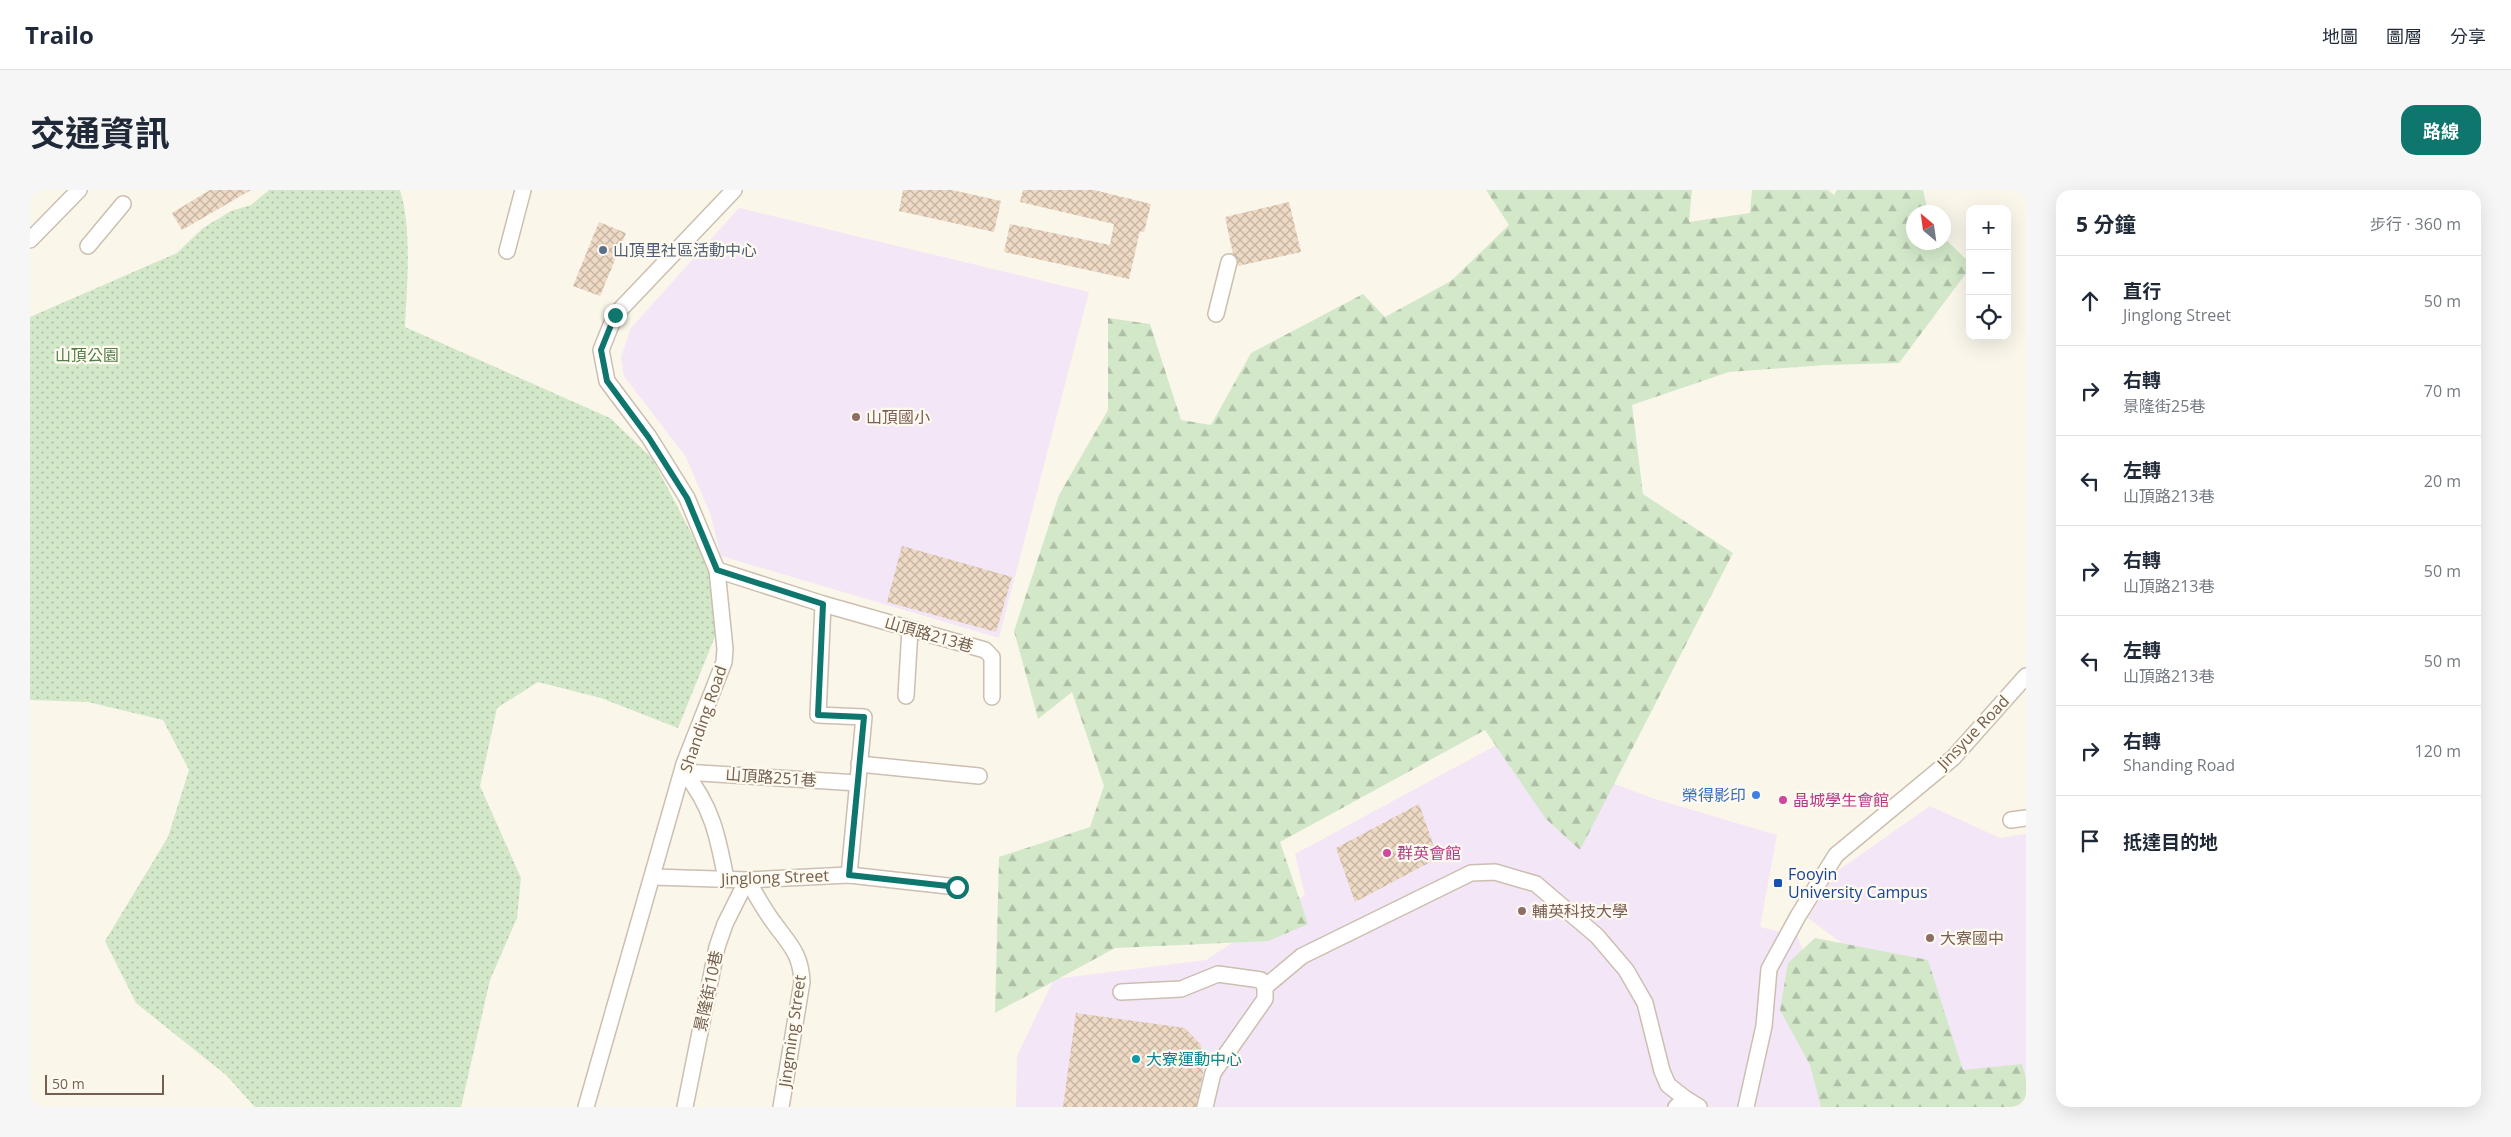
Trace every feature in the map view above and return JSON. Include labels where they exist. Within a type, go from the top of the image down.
[{"type":"street","points":[[30,240],[79,190]]},
{"type":"street","points":[[508,251],[523,190]]},
{"type":"street","name":"Shanding Road","points":[[586,1107],[684,772],[684,764],[724,662],[725,649],[717,570],[687,498],[649,438],[607,381],[601,350],[615,315],[734,190]]},
{"type":"street","points":[[88,246],[123,204]]},
{"type":"street","points":[[1216,314],[1229,262]]},
{"type":"street","name":"山頂路213巷","points":[[717,570],[823,604],[985,650],[991,653],[992,697]]},
{"type":"street","points":[[823,604],[818,715],[864,717],[849,875]]},
{"type":"street","points":[[906,696],[910,629]]},
{"type":"street","name":"Jinsyue Road","points":[[1746,1107],[1764,1026],[1769,969],[1798,916],[1836,854],[1953,758],[2026,676]]},
{"type":"street","points":[[859,764],[979,776]]},
{"type":"street","points":[[684,772],[696,786],[716,827],[726,879]]},
{"type":"street","name":"山頂路251巷","points":[[684,772],[858,783]]},
{"type":"street","points":[[2011,820],[2026,818]]},
{"type":"street","points":[[1266,987],[1302,956],[1471,873],[1495,872],[1536,884],[1597,936],[1626,970],[1645,1003],[1662,1071],[1668,1085],[1687,1104]]},
{"type":"street","name":"Jinglong Street","points":[[653,877],[747,880],[849,875],[957,887]]},
{"type":"street","name":"Jingming Street","points":[[747,880],[773,922],[794,949],[801,966],[802,982],[786,1106]]},
{"type":"street","name":"景隆街10巷","points":[[685,1107],[716,947],[747,880]]},
{"type":"street","points":[[1121,992],[1181,989],[1218,974],[1261,980],[1266,987],[1265,999],[1213,1073],[1205,1107]]},
{"type":"shaded area","name":"山頂國小","points":[[739,208],[1089,292],[999,638],[721,556],[710,513],[686,457],[624,376],[621,357],[631,328]]},
{"type":"shaded area","name":"輔英科技大學","points":[[1502,742],[1655,799],[1777,835],[1760,927],[1797,936],[1836,1029],[1856,1107],[1016,1107],[1017,1056],[1054,979],[1206,960],[1305,895],[1295,854]]},
{"type":"shaded area","name":"大寮國中","points":[[1930,806],[2000,838],[2026,834],[2026,1083],[1956,1087],[1862,958],[1808,918],[1836,872]]},
{"type":"green space","name":"山頂公園","points":[[269,190],[400,190],[404,205],[407,239],[405,327],[610,418],[652,458],[710,569],[718,629],[678,728],[601,698],[538,682],[497,708],[480,786],[521,878],[517,918],[490,980],[461,1107],[255,1107],[226,1075],[136,1003],[105,941],[168,837],[189,770],[163,720],[88,702],[30,700],[30,317],[177,253],[203,228],[231,211],[251,205]]},
{"type":"green space","points":[[1486,190],[1692,190],[1689,222],[1750,213],[1752,190],[1828,190],[1834,195],[1837,190],[1923,190],[1926,205],[1906,205],[1906,250],[1951,250],[1951,245],[1966,259],[1966,273],[1899,363],[1826,365],[1729,372],[1632,405],[1643,494],[1733,553],[1580,850],[1546,819],[1485,730],[1280,842],[1308,924],[1268,941],[1115,948],[995,1013],[999,857],[1090,827],[1104,786],[1072,692],[1038,719],[1014,631],[1059,495],[1108,410],[1108,318],[1150,324],[1181,420],[1211,425],[1251,353],[1363,294],[1385,317],[1451,281],[1509,225]]},
{"type":"green space","points":[[1815,938],[1928,960],[1963,1070],[2022,1064],[2026,1079],[2026,1107],[1821,1107],[1810,1065],[1780,1010],[1788,963]]},
{"type":"building","points":[[210,190],[251,190],[182,230],[172,213]]},
{"type":"building","points":[[903,190],[952,190],[1001,201],[994,232],[899,211]]},
{"type":"building","points":[[1023,190],[1094,190],[1151,204],[1144,232],[1140,231],[1129,279],[1004,252],[1010,224],[1110,245],[1114,224],[1020,202]]},
{"type":"building","points":[[1289,202],[1301,252],[1238,266],[1238,260],[1233,254],[1225,217]]},
{"type":"building","name":"山頂里社區活動中心","points":[[599,222],[626,233],[600,296],[573,286]]},
{"type":"building","points":[[902,546],[1012,577],[996,632],[887,602]]},
{"type":"building","name":"群英會館","points":[[1419,804],[1438,858],[1355,902],[1336,848]]},
{"type":"building","name":"大寮運動中心","points":[[1076,1013],[1185,1028],[1201,1045],[1203,1074],[1196,1107],[1063,1107]]},
{"type":"place","name":"山頂里社區活動中心","points":[[603,250]]},
{"type":"place","name":"山頂國小","points":[[856,417]]},
{"type":"place","name":"榮得影印","points":[[1756,795]]},
{"type":"place","name":"晶城學生會館","points":[[1783,800]]},
{"type":"place","name":"群英會館","points":[[1387,853]]},
{"type":"place","name":"Fooyin University Campus","points":[[1778,883]]},
{"type":"place","name":"輔英科技大學","points":[[1522,911]]},
{"type":"place","name":"大寮國中","points":[[1930,938]]},
{"type":"place","name":"大寮運動中心","points":[[1136,1059]]},
{"type":"route","points":[[615,315],[601,350],[607,381],[649,438],[687,498],[717,570],[823,604],[818,715],[864,717],[849,875],[957,887]]}]
